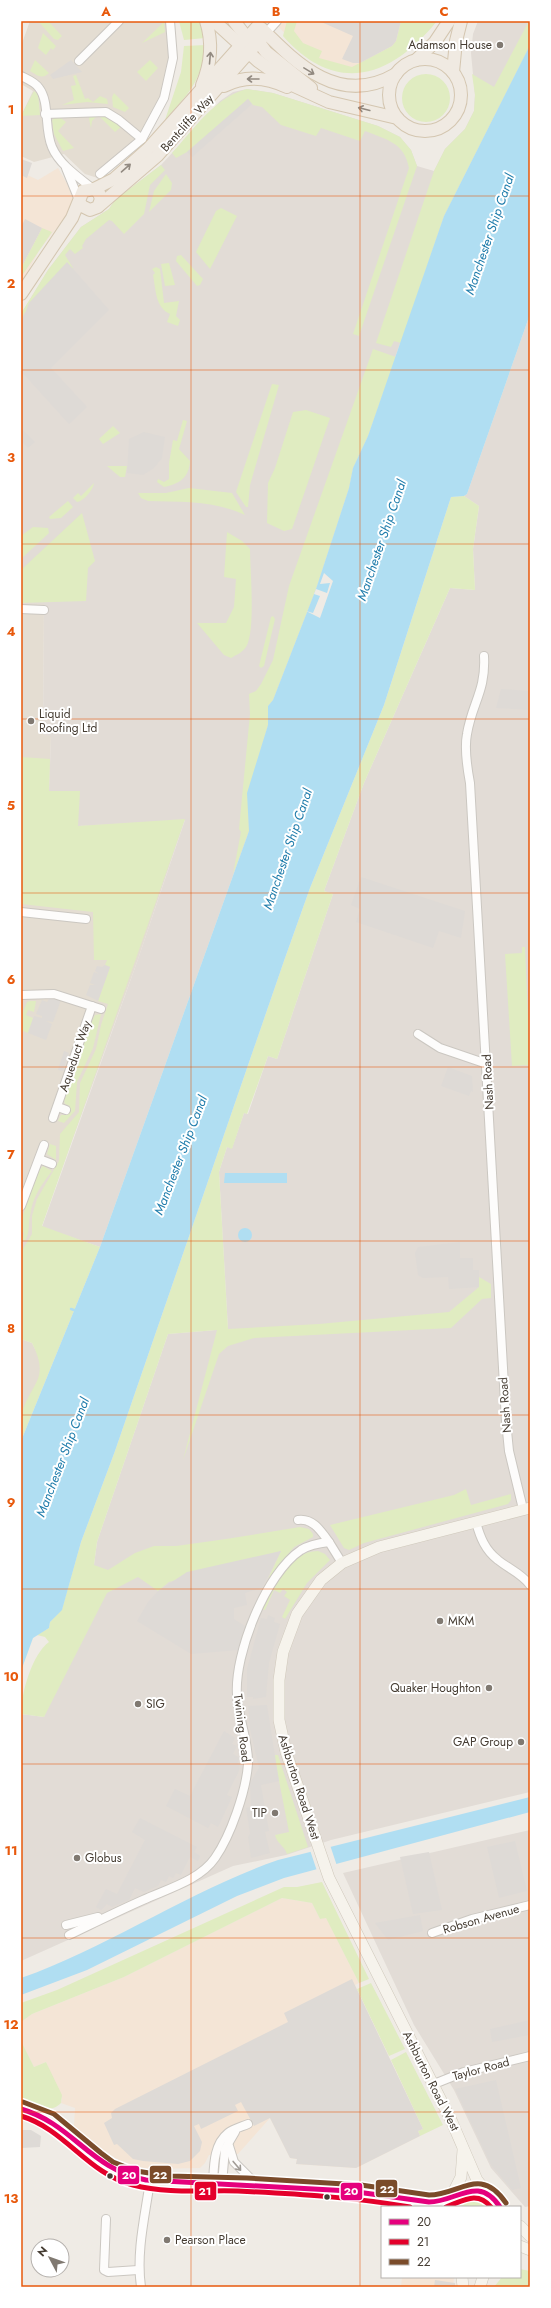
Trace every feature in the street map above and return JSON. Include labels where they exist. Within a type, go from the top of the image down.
[{"type":"main road","points":[[202,98],[210,63],[210,40],[206,21]]},
{"type":"main road","points":[[214,21],[246,49],[292,85],[329,102]]},
{"type":"main road","points":[[234,21],[242,30],[246,49]]},
{"type":"main road","points":[[416,60],[436,61],[453,72],[458,81],[460,99],[456,113],[446,123],[433,129],[418,130],[407,126],[397,118],[391,108],[389,96],[391,84],[396,74],[405,65],[416,60],[435,42],[449,21]]},
{"type":"main road","points":[[453,72],[456,41],[461,21]]},
{"type":"main road","points":[[260,29],[266,52],[329,102]]},
{"type":"main road","points":[[260,29],[308,72],[341,84],[364,85],[396,74]]},
{"type":"main road","name":"Bentcliffe Way","points":[[56,243],[96,207],[158,156],[202,98],[246,49],[260,29]]},
{"type":"main road","points":[[202,98],[236,80],[248,78],[274,81],[299,93],[329,102],[397,118]]},
{"type":"main road","name":"Bentcliffe Way","points":[[93,189],[114,179],[202,98]]},
{"type":"main road","points":[[21,294],[72,218],[79,200],[83,191],[93,189],[100,196],[96,207],[84,208],[79,200]]},
{"type":"main road","name":"Ashburton Road West","points":[[497,2202],[477,2180],[464,2146],[434,2084],[354,1930],[329,1878],[282,1736],[278,1707],[279,1680],[283,1652],[297,1614],[321,1580],[342,1563],[379,1547],[527,1508]]},
{"type":"main road","points":[[21,2109],[50,2118],[86,2151],[111,2169],[124,2175],[150,2181],[364,2192],[408,2203],[447,2201],[469,2190],[497,2202]]},
{"type":"main road","name":"Ashburton Road West","points":[[447,2201],[463,2168],[464,2146]]},
{"type":"main road","points":[[521,2227],[530,2236]]},
{"type":"street","points":[[79,61],[119,21]]},
{"type":"street","points":[[100,174],[142,139],[164,98],[173,58],[170,21]]},
{"type":"street","points":[[260,29],[277,21]]},
{"type":"street","points":[[21,76],[39,88],[45,102],[45,114],[52,149],[65,165],[93,189]]},
{"type":"street","points":[[45,114],[106,112],[119,120],[142,139]]},
{"type":"street","points":[[65,165],[79,200]]},
{"type":"street","points":[[21,609],[44,610]]},
{"type":"street","name":"Nash Road","points":[[484,656],[484,682],[467,730],[466,754],[476,864],[506,1421],[509,1451],[527,1508]]},
{"type":"street","points":[[21,912],[86,919]]},
{"type":"street","name":"Aqueduct Way","points":[[21,996],[54,994],[101,1009]]},
{"type":"street","name":"Aqueduct Way","points":[[53,1118],[92,1006]]},
{"type":"street","points":[[418,1034],[440,1048],[487,1064]]},
{"type":"street","name":"Aqueduct Way","points":[[58,1107],[66,1110]]},
{"type":"street","points":[[21,1206],[44,1145]]},
{"type":"street","points":[[39,1159],[52,1164]]},
{"type":"street","points":[[298,1520],[304,1519],[314,1524],[330,1542],[342,1563]]},
{"type":"street","points":[[476,1522],[483,1542],[491,1554],[520,1574],[530,1585]]},
{"type":"street","name":"Twining Road","points":[[114,1913],[200,1872],[214,1859],[222,1847],[241,1793],[248,1764],[236,1695],[241,1661],[252,1623],[269,1586],[285,1563],[303,1549],[330,1542]]},
{"type":"street","name":"Robson Avenue","points":[[432,1933],[472,1919],[530,1905]]},
{"type":"street","points":[[66,1925],[114,1913]]},
{"type":"street","points":[[69,1935],[114,1913]]},
{"type":"street","name":"Taylor Road","points":[[434,2084],[464,2072],[530,2056]]},
{"type":"street","points":[[218,2184],[218,2147],[228,2133],[248,2124]]},
{"type":"street","points":[[218,2184],[225,2149],[229,2139],[239,2128]]},
{"type":"street","points":[[229,2139],[229,2149],[234,2162],[258,2186]]},
{"type":"street","points":[[141,2287],[138,2270],[150,2181]]},
{"type":"street","points":[[106,2219],[104,2270],[108,2272],[138,2270]]},
{"type":"shaded area","points":[[30,21],[172,21],[176,34],[175,65],[168,93],[157,120],[134,150],[101,179],[85,174],[64,154],[34,162],[21,156],[21,116],[33,91],[21,84],[21,46]]},
{"type":"shaded area","points":[[273,21],[405,21],[398,45],[353,70],[311,60]]},
{"type":"shaded area","points":[[319,21],[401,21],[396,41],[392,46],[360,63],[353,63],[342,59],[353,36]]},
{"type":"shaded area","points":[[478,21],[530,21],[530,45],[444,216],[368,436],[353,468],[349,488],[316,589],[273,700],[268,706],[268,725],[248,793],[249,831],[100,1247],[42,1227],[137,962],[185,820],[78,826],[49,792],[51,737],[43,734],[44,604],[21,603],[21,314],[48,270],[81,227],[109,209],[115,200],[161,165],[220,101],[233,92],[247,89],[273,93],[378,126],[400,137],[411,150],[417,166],[434,171],[445,149],[465,129],[474,111],[475,95],[471,53],[473,34]]},
{"type":"shaded area","points":[[71,60],[82,72],[53,79],[50,75]]},
{"type":"shaded area","points":[[248,99],[252,104],[192,157],[187,152]]},
{"type":"shaded area","points":[[21,159],[32,163],[27,178],[21,175]]},
{"type":"shaded area","points":[[58,168],[73,194],[70,211],[40,249],[21,284],[21,172],[38,180]]},
{"type":"shaded area","points":[[25,219],[42,228],[21,268],[21,227]]},
{"type":"shaded area","points":[[67,262],[109,310],[51,368],[87,407],[69,424],[21,371],[21,323],[29,303]]},
{"type":"shaded area","points":[[530,314],[530,1792],[331,1840],[286,1855],[233,1866],[21,1961],[21,1714],[44,1717],[94,1565],[97,1542],[168,1334],[228,1329],[219,1172],[227,1147],[232,1148],[244,1113],[248,1114],[268,1056],[277,1059],[333,894],[324,891],[364,783],[450,588],[475,590],[473,549],[479,506],[464,496],[467,494]]},
{"type":"shaded area","points":[[21,428],[35,442],[28,448],[21,441]]},
{"type":"shaded area","points":[[144,432],[165,437],[162,458],[154,468],[143,475],[127,473],[129,439]]},
{"type":"shaded area","points":[[21,603],[44,603],[43,734],[51,736],[49,791],[80,791],[78,826],[185,819],[137,962],[21,1281]]},
{"type":"shaded area","points":[[501,689],[530,691],[530,710],[496,708]]},
{"type":"shaded area","points":[[361,877],[465,911],[461,938],[439,931],[433,948],[356,922],[360,909],[351,905]]},
{"type":"shaded area","points":[[105,965],[110,967],[98,1001],[86,995],[90,985],[95,985],[90,983],[94,972],[99,974],[95,971],[97,966],[102,967]]},
{"type":"shaded area","points":[[55,998],[61,1000],[53,1022],[46,1021],[52,1024],[46,1040],[28,1033],[34,1016],[42,1018],[42,1016],[36,1014],[42,1000],[47,1002],[49,999]]},
{"type":"shaded area","points":[[64,1051],[69,1053],[63,1071],[58,1070]]},
{"type":"shaded area","points":[[448,1067],[472,1076],[473,1092],[471,1091],[469,1096],[441,1086]]},
{"type":"shaded area","points":[[460,1242],[460,1258],[473,1258],[473,1270],[479,1270],[479,1287],[449,1289],[448,1277],[423,1278],[418,1275],[415,1253],[418,1247]]},
{"type":"shaded area","points":[[21,1339],[32,1343],[40,1359],[41,1367],[39,1378],[21,1416]]},
{"type":"shaded area","points":[[281,1551],[262,1588],[245,1593],[247,1605],[234,1608],[234,1619],[245,1626],[239,1650],[191,1654],[137,1621],[148,1602],[158,1591],[187,1572]]},
{"type":"shaded area","points":[[268,1615],[275,1618],[274,1622],[280,1624],[269,1663],[266,1697],[253,1699],[253,1697],[247,1697],[247,1669],[261,1618],[267,1619]]},
{"type":"shaded area","points":[[267,1705],[279,1781],[261,1785],[269,1831],[265,1832],[270,1853],[251,1858],[248,1837],[250,1833],[246,1808],[251,1807],[250,1783],[259,1768],[250,1729],[248,1706]]},
{"type":"shaded area","points":[[224,1731],[235,1738],[232,1744],[237,1746],[233,1754],[240,1758],[237,1763],[240,1764],[239,1771],[227,1795],[232,1797],[218,1827],[211,1823],[208,1828],[166,1806],[175,1789],[190,1796]]},
{"type":"shaded area","points":[[140,1818],[197,1847],[194,1852],[200,1856],[198,1861],[190,1857],[181,1875],[176,1873],[173,1878],[169,1876],[166,1882],[161,1880],[158,1886],[144,1892],[135,1888],[129,1900],[112,1907],[107,1904],[101,1910],[96,1907],[106,1889],[117,1894],[145,1840],[132,1832]]},
{"type":"shaded area","points":[[530,1830],[530,2206],[525,2207],[491,2168],[454,2090],[414,2025],[343,1873]]},
{"type":"shaded area","points":[[515,1841],[527,1891],[499,1898],[487,1847]]},
{"type":"shaded area","points":[[429,1852],[442,1910],[413,1914],[400,1857]]},
{"type":"shaded area","points":[[282,1898],[312,1903],[320,1919],[326,1917],[359,1983],[355,1985],[423,2129],[418,2131],[420,2136],[356,2168],[296,2164],[297,2159],[290,2158],[270,2118],[238,2154],[209,2155],[205,2163],[200,2168],[149,2169],[126,2164],[98,2148],[77,2131],[74,2126],[75,2108],[61,2103],[62,2099],[46,2062],[34,2067],[21,2041],[22,2021],[32,2014],[124,1977]]},
{"type":"shaded area","points":[[420,1915],[423,1931],[388,1940],[375,1923]]},
{"type":"shaded area","points":[[352,1979],[423,2129],[418,2131],[420,2136],[356,2168],[296,2164],[297,2159],[290,2158],[270,2118],[254,2126],[241,2102],[235,2105],[238,2111],[201,2129],[199,2124],[194,2126],[202,2142],[200,2151],[190,2161],[178,2164],[133,2159],[117,2144],[114,2145],[104,2123],[112,2118],[111,2113],[115,2109],[288,2022],[284,2013]]},
{"type":"shaded area","points":[[530,2020],[530,2035],[492,2042],[490,2029]]},
{"type":"shaded area","points":[[496,2080],[521,2188],[512,2190],[491,2165],[455,2089]]},
{"type":"shaded area","points":[[21,2130],[31,2130],[41,2136],[40,2147],[21,2148]]},
{"type":"shaded area","points":[[402,2278],[454,2278],[453,2287],[401,2287]]},
{"type":"shaded area","points":[[435,2280],[455,2283],[455,2287],[434,2287]]},
{"type":"green space","points":[[38,21],[48,21],[62,36],[58,40],[54,39]]},
{"type":"green space","points":[[179,21],[199,21],[205,38],[184,40]]},
{"type":"green space","points":[[287,21],[297,21],[294,31],[303,43],[322,51],[319,58],[352,67],[392,46],[396,41],[401,21],[437,21],[401,56],[382,67],[363,72],[343,73],[323,67],[303,55],[283,36]]},
{"type":"green space","points":[[529,21],[530,45],[444,216],[401,343],[394,341],[391,347],[376,343],[434,171],[445,149],[465,129],[474,111],[475,95],[472,74],[494,87]]},
{"type":"green space","points":[[164,22],[165,32],[142,43]]},
{"type":"green space","points":[[43,33],[56,46],[53,50],[51,48],[46,55],[38,48]]},
{"type":"green space","points":[[206,45],[201,69],[193,86],[165,120],[181,72],[184,46]]},
{"type":"green space","points":[[35,60],[49,73],[42,76],[30,71]]},
{"type":"green space","points":[[150,60],[158,68],[146,81],[137,72]]},
{"type":"green space","points":[[421,74],[431,74],[443,81],[450,93],[450,103],[443,115],[431,122],[421,122],[413,118],[406,111],[402,103],[402,93],[406,85],[413,78]]},
{"type":"green space","points":[[76,75],[85,99],[88,98],[93,102],[100,96],[107,99],[108,104],[87,102],[62,105],[74,100],[71,86],[76,85],[73,76]]},
{"type":"green space","points":[[247,89],[273,93],[378,126],[400,137],[411,150],[417,166],[359,336],[353,334],[409,168],[407,159],[399,147],[393,143],[365,131],[360,141],[321,128],[316,136],[281,125],[262,107],[253,105],[248,99],[187,152],[176,158],[172,153],[215,106],[235,93]]},
{"type":"green space","points":[[34,91],[38,94],[40,115],[21,116]]},
{"type":"green space","points":[[114,93],[129,108],[125,112],[113,107],[112,97]]},
{"type":"green space","points":[[88,114],[103,114],[122,126],[115,132],[98,115],[92,121],[91,128]]},
{"type":"green space","points":[[59,117],[66,122],[58,131],[74,148],[63,151],[54,134],[52,121],[54,118]]},
{"type":"green space","points":[[161,165],[165,170],[150,185],[144,214],[124,234],[112,221],[109,220],[86,239],[82,246],[83,248],[75,254],[70,249],[65,255],[73,268],[33,321],[25,312],[21,320],[22,312],[48,270],[81,227],[109,209],[115,200]]},
{"type":"green space","points":[[166,174],[172,183],[171,190],[149,212],[154,191]]},
{"type":"green space","points":[[221,208],[237,216],[210,269],[196,252],[216,211]]},
{"type":"green space","points":[[42,228],[52,232],[21,277],[21,268]]},
{"type":"green space","points":[[181,255],[203,279],[200,285],[197,286],[176,261],[177,256]]},
{"type":"green space","points":[[169,263],[175,285],[165,286],[161,264]]},
{"type":"green space","points":[[156,267],[160,269],[164,303],[179,301],[176,316],[180,320],[178,326],[167,322],[170,314],[161,307],[157,298],[153,275],[155,273],[152,269]]},
{"type":"green space","points":[[373,349],[396,357],[368,436],[353,468],[349,488],[316,589],[273,700],[268,706],[268,725],[248,793],[249,831],[233,874],[241,832],[239,829],[250,714],[249,694],[256,691],[261,684],[273,660],[289,586]]},
{"type":"green space","points":[[272,384],[279,385],[250,485],[248,507],[246,507],[236,492]]},
{"type":"green space","points":[[306,410],[330,418],[292,529],[284,531],[267,523],[268,483],[275,468],[293,412]]},
{"type":"green space","points":[[183,420],[187,421],[179,449],[190,461],[188,472],[179,482],[164,487],[157,482],[158,479],[164,482],[169,479],[169,463],[173,440],[177,441]]},
{"type":"green space","points":[[113,426],[120,433],[103,444],[99,439]]},
{"type":"green space","points":[[107,466],[127,466],[125,477],[120,477]]},
{"type":"green space","points":[[94,483],[90,492],[82,500],[77,502],[73,498],[78,493],[81,496]]},
{"type":"green space","points":[[189,488],[232,493],[245,515],[233,510],[209,504],[148,501],[141,498],[138,493],[166,493]]},
{"type":"green space","points":[[464,496],[479,506],[473,549],[475,590],[450,588],[364,783],[324,891],[333,894],[277,1059],[268,1056],[247,1114],[244,1113],[232,1149],[227,1147],[219,1172],[228,1329],[319,1324],[449,1312],[479,1287],[479,1277],[491,1284],[491,1298],[482,1299],[451,1328],[254,1338],[228,1346],[219,1354],[183,1460],[217,1330],[168,1334],[97,1542],[94,1565],[108,1570],[135,1553],[154,1546],[176,1546],[300,1527],[309,1529],[313,1534],[313,1537],[294,1547],[268,1579],[281,1551],[169,1582],[158,1591],[138,1577],[107,1593],[44,1717],[21,1714],[25,1686],[29,1675],[37,1656],[49,1642],[45,1637],[37,1635],[49,1628],[50,1622],[62,1609],[81,1542],[115,1451],[285,958],[310,888],[384,705],[451,497]]},
{"type":"green space","points":[[68,501],[73,507],[61,518],[50,519],[49,517]]},
{"type":"green space","points":[[82,513],[95,561],[88,568],[86,601],[21,603],[21,570]]},
{"type":"green space","points":[[33,527],[48,528],[49,533],[21,559],[21,536]]},
{"type":"green space","points":[[227,532],[242,541],[250,549],[251,628],[246,647],[239,654],[231,658],[224,655],[197,623],[226,623],[234,607],[236,579],[224,577]]},
{"type":"green space","points":[[273,616],[275,619],[264,666],[261,668],[259,666],[271,617]]},
{"type":"green space","points":[[21,757],[50,759],[49,791],[80,791],[78,826],[185,819],[42,1226],[100,1247],[21,1441],[21,1416],[37,1381],[40,1366],[32,1343],[21,1339],[21,1252],[32,1234],[32,1216],[37,1199],[59,1161],[60,1134],[79,1112],[80,1083],[96,1049],[101,1025],[108,1004],[98,1001],[110,967],[105,965],[107,960],[94,960],[93,912],[21,904]]},
{"type":"green space","points":[[522,947],[525,947],[530,1065],[512,1066],[505,954],[522,953]]},
{"type":"green space","points":[[36,1001],[34,1012],[28,1010],[26,1015],[33,1018],[28,1033],[21,1030],[21,1017],[27,1002]]},
{"type":"green space","points":[[101,1014],[93,1048],[77,1082],[75,1111],[64,1123],[58,1121],[61,1115],[67,1115],[70,1106],[65,1104],[64,1100],[92,1021],[95,1015]]},
{"type":"green space","points":[[50,1144],[56,1146],[56,1160],[47,1154]]},
{"type":"green space","points":[[43,1166],[52,1171],[41,1187],[33,1203],[28,1235],[25,1241],[22,1240],[24,1233],[21,1231],[21,1220],[39,1170]]},
{"type":"green space","points":[[466,1489],[471,1505],[511,1494],[511,1500],[508,1504],[364,1543],[349,1550],[344,1548],[330,1525],[454,1495]]},
{"type":"green space","points":[[318,1551],[325,1554],[330,1560],[307,1583],[285,1619],[282,1617],[290,1600],[284,1596],[287,1592],[283,1589],[280,1593],[274,1590],[265,1610],[262,1609],[277,1581],[290,1564],[299,1557]]},
{"type":"green space","points":[[274,1755],[278,1755],[308,1847],[287,1854],[275,1835],[289,1832]]},
{"type":"green space","points":[[322,1882],[369,1979],[359,1983],[326,1918],[320,1919],[312,1903],[282,1898],[124,1977],[32,2014],[21,2022],[21,2003],[57,1990],[284,1887],[297,1887]]},
{"type":"green space","points":[[371,1983],[405,2049],[389,2056],[357,1989]]},
{"type":"green space","points":[[21,2041],[34,2067],[46,2062],[62,2095],[61,2103],[57,2106],[42,2109],[21,2105]]},
{"type":"green space","points":[[406,2052],[443,2125],[420,2136],[418,2131],[423,2129],[391,2060]]},
{"type":"green space","points":[[464,2199],[479,2199],[489,2206],[454,2206]]},
{"type":"green space","points":[[521,2269],[530,2271],[530,2287],[494,2287],[501,2278],[521,2278]]},
{"type":"water","name":"Manchester Ship Canal","points":[[530,45],[530,314],[467,494],[464,496],[451,497],[384,705],[310,888],[285,958],[115,1451],[81,1542],[62,1610],[50,1622],[49,1628],[33,1638],[21,1671],[21,1441],[100,1247],[249,831],[247,793],[268,725],[268,706],[273,700],[316,589],[349,488],[353,468],[368,436],[444,216]]},
{"type":"water","points":[[225,1173],[287,1173],[287,1183],[224,1183]]},
{"type":"water","points":[[242,1228],[248,1228],[252,1232],[252,1238],[248,1242],[242,1242],[238,1238],[238,1232]]},
{"type":"water","points":[[530,1797],[530,1812],[284,1878],[237,1896],[87,1970],[21,1995],[21,1978],[54,1965],[118,1935],[213,1887],[278,1860]]},
{"type":"pier","points":[[324,573],[333,581],[320,618],[306,611],[313,613],[320,596],[314,594],[316,589],[327,593],[330,583],[320,584]]},
{"type":"pier","points":[[330,1845],[337,1866],[317,1871],[310,1850]]},
{"type":"transit line","name":"22","points":[[23,2102],[54,2114],[113,2162],[136,2171],[169,2176],[247,2178],[361,2185],[429,2195],[440,2194],[469,2185],[478,2184],[487,2186],[496,2192],[506,2203]]},
{"type":"transit line","name":"20","points":[[21,2109],[39,2116],[55,2125],[110,2166],[127,2174],[146,2180],[350,2191],[429,2202],[439,2201],[475,2191],[484,2192],[492,2197],[499,2206]]},
{"type":"transit line","name":"21","points":[[21,2116],[37,2122],[51,2131],[89,2162],[103,2171],[117,2179],[133,2185],[172,2191],[238,2191],[324,2196],[403,2206]]},
{"type":"transit line","name":"21","points":[[449,2206],[470,2198],[480,2199],[490,2206]]},
{"type":"place","name":"Adamson House","points":[[500,45]]},
{"type":"place","name":"Liquid Roofing Ltd","points":[[31,721]]},
{"type":"place","name":"MKM","points":[[440,1621]]},
{"type":"place","name":"Quaker Houghton","points":[[489,1688]]},
{"type":"place","name":"SIG","points":[[138,1704]]},
{"type":"place","name":"GAP Group","points":[[521,1742]]},
{"type":"place","name":"TIP","points":[[275,1813]]},
{"type":"place","name":"Globus","points":[[77,1858]]},
{"type":"place","name":"Pearson Place","points":[[167,2240]]}]
